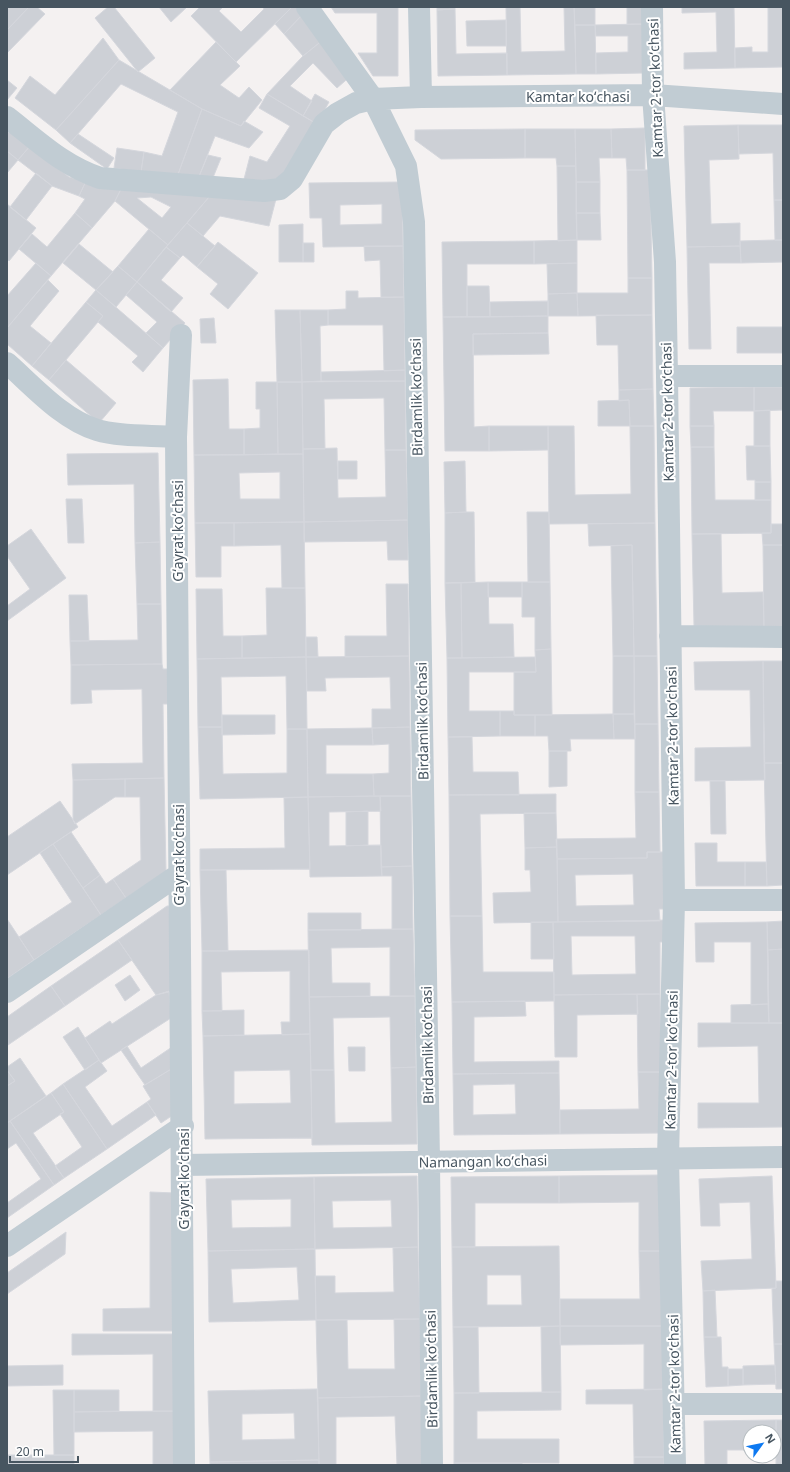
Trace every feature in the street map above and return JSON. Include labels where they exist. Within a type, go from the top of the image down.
[{"type":"street","name":"Birdamlik koʻchasi","points":[[306,7],[373,99],[406,166],[414,222],[429,1162],[432,1465]]},
{"type":"street","points":[[419,7],[421,97]]},
{"type":"street","name":"Kamtar 2-tor koʻchasi","points":[[652,7],[653,95],[665,262],[667,376],[674,900],[668,1159],[675,1404],[675,1465]]},
{"type":"street","name":"Kamtar koʻchasi","points":[[7,117],[63,161],[100,178],[264,191],[280,189],[292,179],[324,124],[338,113],[356,103],[373,99],[421,97],[653,95],[783,104]]},
{"type":"street","name":"Gʻayrat koʻchasi","points":[[180,335],[176,437],[178,875],[182,1126],[184,1465]]},
{"type":"street","points":[[7,363],[62,410],[79,422],[98,430],[176,437]]},
{"type":"street","points":[[667,376],[783,376]]},
{"type":"street","points":[[670,636],[783,637]]},
{"type":"street","points":[[7,992],[178,875]]},
{"type":"street","points":[[674,900],[783,900]]},
{"type":"street","points":[[7,1246],[182,1126]]},
{"type":"street","name":"Namangan koʻchasi","points":[[182,1165],[783,1157]]},
{"type":"street","points":[[675,1404],[783,1404]]},
{"type":"building","points":[[7,7],[29,7],[7,30]]},
{"type":"building","points":[[29,7],[37,7],[45,14],[7,53],[7,30]]},
{"type":"building","points":[[108,7],[114,7],[155,58],[138,72],[95,18]]},
{"type":"building","points":[[159,7],[187,7],[171,22]]},
{"type":"building","points":[[200,7],[223,7],[219,11],[241,32],[264,9],[263,7],[292,7],[236,62],[191,16]]},
{"type":"building","points":[[292,7],[296,7],[303,14],[284,34],[275,24]]},
{"type":"building","points":[[331,7],[398,7],[398,76],[373,76],[358,53],[377,53],[377,13],[335,13]]},
{"type":"building","points":[[437,7],[455,7],[455,9],[437,10]]},
{"type":"building","points":[[506,7],[520,7],[521,52],[565,51],[564,7],[574,7],[576,74],[507,75]]},
{"type":"building","points":[[574,7],[595,7],[595,25],[575,25]]},
{"type":"building","points":[[627,7],[643,7],[643,24],[627,24]]},
{"type":"building","points":[[682,7],[734,7],[735,68],[684,69],[684,53],[717,52],[716,12],[682,13]]},
{"type":"building","points":[[768,7],[783,7],[783,67],[735,68],[735,48],[752,47],[752,52],[768,52]]},
{"type":"building","points":[[455,9],[456,54],[507,53],[507,75],[438,76],[437,10]]},
{"type":"building","points":[[303,14],[324,39],[303,56],[284,34]]},
{"type":"building","points":[[506,20],[506,46],[467,46],[466,21]]},
{"type":"building","points":[[643,24],[644,73],[596,74],[596,53],[628,52],[628,36],[596,36],[595,25]]},
{"type":"building","points":[[575,25],[595,25],[596,74],[576,74]]},
{"type":"building","points":[[103,38],[119,60],[56,130],[15,98],[30,76],[55,95]]},
{"type":"building","points":[[324,39],[353,74],[337,88],[313,63],[290,86],[312,101],[303,116],[267,94],[303,56]]},
{"type":"building","points":[[216,42],[240,66],[220,85],[239,98],[249,87],[262,100],[241,126],[202,109],[170,90]]},
{"type":"building","points":[[119,60],[202,109],[177,177],[141,172],[144,152],[162,156],[178,112],[121,84],[70,143],[56,130]]},
{"type":"building","points":[[7,80],[17,88],[7,100]]},
{"type":"building","points":[[267,94],[317,124],[280,183],[243,183],[250,156],[267,162],[290,126],[259,108]]},
{"type":"building","points":[[315,94],[329,102],[317,124],[303,116]]},
{"type":"building","points":[[202,109],[241,126],[244,121],[263,132],[249,148],[215,136],[198,179],[177,177]]},
{"type":"building","points":[[738,125],[783,125],[783,200],[774,200],[773,153],[739,154]]},
{"type":"building","points":[[738,125],[739,159],[709,160],[711,224],[740,223],[740,246],[687,247],[684,126]]},
{"type":"building","points":[[645,128],[645,170],[627,170],[626,158],[612,158],[611,129]]},
{"type":"building","points":[[11,129],[30,146],[18,160],[7,151],[7,134]]},
{"type":"building","points":[[525,129],[525,158],[441,159],[415,140],[415,130]]},
{"type":"building","points":[[525,129],[575,129],[576,166],[557,166],[556,158],[525,158]]},
{"type":"building","points":[[575,129],[611,129],[612,158],[599,158],[600,182],[576,182]]},
{"type":"building","points":[[78,134],[114,158],[107,169],[70,143]]},
{"type":"building","points":[[30,146],[69,177],[86,181],[79,196],[52,186],[18,160]]},
{"type":"building","points":[[117,148],[144,152],[141,172],[114,168]]},
{"type":"building","points":[[7,151],[18,160],[7,173]]},
{"type":"building","points":[[208,155],[221,158],[212,180],[198,179]]},
{"type":"building","points":[[557,166],[576,166],[577,240],[558,241]]},
{"type":"building","points":[[627,170],[650,170],[652,278],[628,278]]},
{"type":"building","points":[[36,173],[52,186],[26,220],[10,207]]},
{"type":"building","points":[[86,181],[121,189],[115,201],[92,228],[75,213],[85,199],[79,196]]},
{"type":"building","points":[[402,182],[403,246],[323,247],[322,218],[310,218],[309,183]],"holes":[[[382,204],[382,224],[340,225],[340,205]]]},
{"type":"building","points":[[576,182],[600,182],[600,213],[576,213]]},
{"type":"building","points":[[121,189],[215,190],[168,245],[115,201]],"holes":[[[151,197],[171,207],[162,218],[137,198]]]},
{"type":"building","points":[[215,190],[276,199],[269,226],[220,216],[203,236],[187,223]]},
{"type":"building","points":[[774,200],[783,200],[783,240],[775,240]]},
{"type":"building","points":[[7,204],[36,228],[9,261],[7,259]]},
{"type":"building","points":[[75,213],[92,228],[51,276],[19,249],[32,234],[47,247]]},
{"type":"building","points":[[576,213],[600,213],[601,240],[577,240]]},
{"type":"building","points":[[187,223],[215,246],[197,267],[183,255],[180,258],[166,247]]},
{"type":"building","points":[[303,224],[303,262],[279,262],[279,225]]},
{"type":"building","points":[[149,229],[168,245],[137,282],[118,266]]},
{"type":"building","points":[[577,240],[577,263],[534,264],[534,241]]},
{"type":"building","points":[[783,240],[783,262],[741,263],[740,241]]},
{"type":"building","points":[[534,241],[534,264],[467,264],[467,317],[443,317],[442,242]]},
{"type":"building","points":[[218,242],[258,273],[228,309],[210,294],[218,284],[197,267]]},
{"type":"building","points":[[303,243],[314,243],[314,262],[303,262]]},
{"type":"building","points":[[79,244],[113,272],[96,290],[63,263]]},
{"type":"building","points":[[364,246],[403,246],[404,297],[381,297],[380,260],[365,261]]},
{"type":"building","points":[[740,246],[741,263],[709,263],[711,349],[689,349],[687,247]]},
{"type":"building","points":[[166,247],[180,258],[161,280],[183,298],[171,312],[137,282]]},
{"type":"building","points":[[36,263],[51,276],[7,328],[7,296]]},
{"type":"building","points":[[577,263],[577,293],[548,294],[547,264]]},
{"type":"building","points":[[118,266],[137,282],[116,307],[96,290]]},
{"type":"building","points":[[628,278],[652,278],[652,315],[578,316],[577,293],[628,293]]},
{"type":"building","points":[[48,280],[59,291],[30,326],[51,343],[32,366],[7,344],[7,328]]},
{"type":"building","points":[[137,282],[185,323],[163,348],[146,333],[157,322],[126,295]]},
{"type":"building","points":[[467,286],[489,286],[490,317],[467,317]]},
{"type":"building","points":[[96,290],[163,348],[143,372],[132,362],[138,356],[98,322],[103,316],[86,302]]},
{"type":"building","points":[[346,291],[358,291],[358,298],[404,297],[405,370],[384,371],[383,325],[328,325],[328,310],[346,309]]},
{"type":"building","points":[[577,293],[578,316],[548,316],[548,294]]},
{"type":"building","points":[[548,301],[548,316],[490,317],[490,302]]},
{"type":"building","points":[[86,302],[103,316],[49,380],[32,366]]},
{"type":"building","points":[[275,310],[300,310],[302,382],[277,382]]},
{"type":"building","points":[[300,310],[328,310],[328,325],[320,326],[321,381],[302,382]]},
{"type":"building","points":[[596,315],[652,315],[653,389],[619,390],[618,345],[597,345]]},
{"type":"building","points":[[548,316],[548,333],[473,334],[474,427],[489,426],[489,451],[445,451],[443,317]]},
{"type":"building","points":[[214,318],[216,343],[201,343],[200,319]]},
{"type":"building","points":[[737,327],[783,327],[783,353],[737,353]]},
{"type":"building","points":[[548,333],[549,354],[473,355],[473,334]]},
{"type":"building","points":[[66,360],[116,403],[99,423],[49,380]]},
{"type":"building","points":[[405,370],[405,381],[321,381],[321,372]]},
{"type":"building","points":[[228,379],[229,429],[244,429],[244,455],[194,455],[193,380]]},
{"type":"building","points":[[405,381],[406,450],[385,450],[384,398],[324,399],[325,449],[303,449],[302,382]]},
{"type":"building","points":[[256,382],[277,382],[278,454],[244,455],[244,429],[260,428],[260,409],[256,409]]},
{"type":"building","points":[[277,382],[302,382],[303,454],[278,454]]},
{"type":"building","points":[[754,387],[754,411],[713,411],[714,426],[690,426],[690,388]]},
{"type":"building","points":[[754,387],[783,387],[783,410],[754,411]]},
{"type":"building","points":[[653,389],[654,426],[630,426],[629,400],[619,401],[619,390]]},
{"type":"building","points":[[629,400],[630,426],[598,426],[598,401]]},
{"type":"building","points":[[770,410],[770,446],[754,446],[754,411]]},
{"type":"building","points":[[489,426],[548,426],[548,450],[489,451]]},
{"type":"building","points":[[548,426],[574,426],[575,495],[631,494],[630,426],[654,426],[655,523],[549,524]]},
{"type":"building","points":[[690,426],[714,426],[714,447],[691,447]]},
{"type":"building","points":[[746,446],[770,446],[771,482],[755,482],[755,480],[747,480]]},
{"type":"building","points":[[691,447],[714,447],[715,500],[771,500],[771,533],[692,534]]},
{"type":"building","points":[[337,448],[338,498],[386,497],[385,450],[406,450],[408,520],[304,522],[303,449]]},
{"type":"building","points":[[158,453],[160,542],[135,543],[134,484],[68,485],[67,454]]},
{"type":"building","points":[[303,454],[304,522],[195,523],[194,455]],"holes":[[[280,472],[280,499],[240,499],[239,473]]]},
{"type":"building","points":[[338,461],[357,461],[357,479],[338,479]]},
{"type":"building","points":[[465,461],[466,512],[445,513],[444,462]]},
{"type":"building","points":[[755,482],[771,482],[771,500],[755,500]]},
{"type":"building","points":[[66,499],[82,499],[84,543],[68,543]]},
{"type":"building","points":[[474,512],[475,582],[445,583],[445,513]]},
{"type":"building","points":[[527,512],[549,512],[550,582],[528,582]]},
{"type":"building","points":[[408,520],[408,560],[388,560],[387,541],[304,542],[304,522]]},
{"type":"building","points":[[304,522],[305,588],[282,588],[281,545],[234,546],[234,523]]},
{"type":"building","points":[[195,523],[234,523],[234,546],[221,546],[221,577],[196,577]]},
{"type":"building","points":[[655,523],[657,656],[634,656],[632,545],[589,546],[588,524]]},
{"type":"building","points":[[771,524],[783,524],[783,545],[763,545],[762,533],[771,533]]},
{"type":"building","points":[[31,529],[66,578],[7,621],[7,606],[30,589],[7,556],[7,546]]},
{"type":"building","points":[[692,534],[721,534],[722,593],[763,592],[764,628],[694,626]]},
{"type":"building","points":[[160,542],[161,604],[137,604],[135,543]]},
{"type":"building","points":[[632,545],[634,656],[613,656],[611,546]]},
{"type":"building","points":[[763,545],[783,545],[783,628],[764,628]]},
{"type":"building","points":[[488,582],[522,582],[522,597],[488,597]]},
{"type":"building","points":[[488,582],[489,624],[513,624],[514,657],[462,658],[461,583]]},
{"type":"building","points":[[522,582],[550,582],[551,649],[535,650],[535,617],[522,617]]},
{"type":"building","points":[[445,583],[461,583],[462,658],[447,658]]},
{"type":"building","points":[[386,584],[408,584],[409,656],[345,657],[345,636],[387,636]]},
{"type":"building","points":[[266,588],[305,588],[306,657],[242,658],[242,636],[267,635]]},
{"type":"building","points":[[196,589],[222,589],[223,636],[242,636],[242,658],[197,659]]},
{"type":"building","points":[[69,595],[87,595],[89,641],[70,641]]},
{"type":"building","points":[[137,604],[161,604],[162,664],[71,665],[70,641],[138,640]]},
{"type":"building","points":[[306,637],[317,637],[318,657],[306,657]]},
{"type":"building","points":[[551,649],[552,715],[514,715],[514,672],[536,672],[535,650]]},
{"type":"building","points":[[409,656],[410,727],[372,728],[372,709],[391,709],[390,677],[325,678],[326,691],[307,691],[306,657]]},
{"type":"building","points":[[613,656],[634,656],[634,714],[613,714]]},
{"type":"building","points":[[634,656],[657,656],[658,724],[635,724]]},
{"type":"building","points":[[306,657],[307,729],[287,729],[286,676],[221,677],[222,727],[198,727],[197,659]]},
{"type":"building","points":[[535,657],[536,672],[469,672],[469,711],[500,711],[500,736],[448,737],[447,658]]},
{"type":"building","points":[[763,661],[783,661],[783,763],[764,763]]},
{"type":"building","points":[[763,661],[765,780],[695,781],[695,748],[751,747],[750,690],[695,690],[694,662]]},
{"type":"building","points":[[162,664],[163,669],[172,669],[172,704],[163,704],[164,778],[73,780],[72,764],[143,763],[142,689],[91,690],[92,703],[71,704],[71,665]]},
{"type":"building","points":[[500,711],[514,711],[514,715],[535,715],[535,736],[500,736]]},
{"type":"building","points":[[613,714],[634,714],[635,739],[614,739]]},
{"type":"building","points":[[613,714],[614,739],[570,739],[571,751],[549,751],[548,736],[535,736],[535,715]]},
{"type":"building","points":[[222,715],[275,715],[275,734],[222,735]]},
{"type":"building","points":[[635,724],[658,724],[659,792],[635,792]]},
{"type":"building","points":[[198,727],[222,727],[223,774],[287,773],[287,729],[307,729],[308,797],[200,799]]},
{"type":"building","points":[[410,727],[411,796],[374,796],[373,774],[389,773],[389,744],[373,745],[372,728]]},
{"type":"building","points":[[372,728],[373,745],[326,745],[326,774],[373,774],[374,796],[308,797],[307,729]]},
{"type":"building","points":[[448,737],[472,737],[473,772],[518,772],[519,795],[449,795]]},
{"type":"building","points":[[549,751],[567,751],[567,786],[549,787]]},
{"type":"building","points":[[764,763],[783,763],[783,885],[767,886]]},
{"type":"building","points":[[164,778],[166,871],[126,898],[113,879],[141,860],[140,797],[125,797],[125,779]]},
{"type":"building","points":[[125,779],[125,797],[115,797],[75,824],[73,820],[73,780]]},
{"type":"building","points":[[710,781],[725,781],[726,834],[711,834]]},
{"type":"building","points":[[635,792],[659,792],[660,852],[647,852],[647,858],[557,859],[556,839],[636,838]]},
{"type":"building","points":[[556,794],[556,813],[480,814],[482,916],[450,916],[449,795]]},
{"type":"building","points":[[380,796],[381,811],[329,812],[329,846],[381,845],[382,876],[310,877],[308,797]]},
{"type":"building","points":[[380,796],[411,796],[412,866],[381,867]]},
{"type":"building","points":[[308,797],[310,869],[200,870],[200,849],[285,848],[284,798]]},
{"type":"building","points":[[60,801],[78,827],[7,875],[7,837]]},
{"type":"building","points":[[368,811],[368,845],[346,846],[346,812]]},
{"type":"building","points":[[524,813],[556,813],[557,847],[525,848]]},
{"type":"building","points":[[71,832],[100,875],[83,888],[53,844]]},
{"type":"building","points":[[695,843],[717,843],[717,862],[745,862],[745,886],[696,886]]},
{"type":"building","points":[[53,844],[101,915],[34,960],[19,937],[72,902],[40,853]]},
{"type":"building","points":[[557,847],[558,922],[494,923],[493,893],[531,892],[530,870],[525,870],[525,848]]},
{"type":"building","points":[[647,852],[668,852],[669,909],[659,909],[660,921],[558,922],[557,859],[647,858]],"holes":[[[633,874],[634,905],[576,906],[575,875]]]},
{"type":"building","points":[[745,862],[766,862],[767,886],[745,886]]},
{"type":"building","points":[[412,866],[413,929],[392,929],[392,876],[382,876],[381,867]]},
{"type":"building","points":[[200,870],[226,870],[228,951],[202,951]]},
{"type":"building","points":[[100,875],[106,884],[113,879],[126,898],[101,915],[83,888]]},
{"type":"building","points":[[169,906],[173,991],[156,995],[118,940]]},
{"type":"building","points":[[308,913],[361,913],[361,930],[308,930]]},
{"type":"building","points":[[450,916],[482,916],[483,972],[554,972],[554,1001],[452,1002]]},
{"type":"building","points":[[7,919],[34,960],[8,978],[7,976]]},
{"type":"building","points":[[669,920],[669,942],[660,942],[660,994],[554,995],[553,922]],"holes":[[[571,936],[635,936],[636,974],[572,975]]]},
{"type":"building","points":[[783,921],[783,949],[768,950],[767,922]]},
{"type":"building","points":[[531,922],[553,922],[554,959],[531,959]]},
{"type":"building","points":[[767,922],[768,1004],[751,1005],[751,942],[714,942],[714,962],[696,962],[695,923]]},
{"type":"building","points":[[413,929],[415,996],[390,996],[390,947],[331,948],[332,983],[370,983],[370,996],[309,997],[308,930]]},
{"type":"building","points":[[118,940],[132,960],[65,1006],[51,986]]},
{"type":"building","points":[[783,949],[783,1023],[769,1023],[768,950]]},
{"type":"building","points":[[309,950],[310,1034],[282,1035],[281,1022],[290,1022],[290,971],[221,972],[222,1011],[202,1011],[202,951]]},
{"type":"building","points":[[130,975],[140,990],[125,1001],[115,985]]},
{"type":"building","points":[[51,986],[65,1006],[8,1045],[7,1017]]},
{"type":"building","points":[[169,991],[171,1018],[101,1063],[85,1038],[110,1021],[112,1024],[156,995]]},
{"type":"building","points":[[637,994],[638,1014],[577,1015],[577,1057],[555,1057],[554,995]]},
{"type":"building","points":[[637,994],[660,994],[661,1072],[638,1072]]},
{"type":"building","points":[[415,996],[416,1067],[391,1068],[390,1017],[333,1018],[334,1070],[311,1070],[309,997]]},
{"type":"building","points":[[525,1001],[526,1016],[474,1017],[474,1062],[559,1061],[559,1073],[453,1074],[452,1002]]},
{"type":"building","points":[[768,1004],[769,1023],[731,1023],[731,1005]]},
{"type":"building","points":[[244,1010],[244,1035],[203,1036],[202,1011]]},
{"type":"building","points":[[698,1023],[783,1023],[783,1127],[698,1128],[698,1103],[759,1103],[758,1046],[698,1047]]},
{"type":"building","points":[[78,1027],[99,1060],[85,1070],[63,1037]]},
{"type":"building","points":[[310,1034],[312,1138],[205,1139],[203,1036]],"holes":[[[290,1070],[291,1103],[234,1104],[234,1071]]]},
{"type":"building","points":[[127,1046],[141,1068],[172,1047],[173,1068],[145,1085],[121,1050]]},
{"type":"building","points":[[348,1047],[365,1047],[365,1071],[349,1071]]},
{"type":"building","points":[[20,1058],[46,1096],[7,1123],[7,1086],[15,1081],[7,1070],[7,1067]]},
{"type":"building","points":[[99,1060],[107,1071],[85,1087],[112,1126],[147,1102],[156,1115],[107,1149],[63,1084]]},
{"type":"building","points":[[416,1067],[417,1144],[312,1145],[311,1070],[334,1070],[335,1123],[392,1122],[391,1068]]},
{"type":"building","points":[[173,1068],[179,1111],[161,1123],[147,1102],[151,1099],[143,1086]]},
{"type":"building","points":[[7,1070],[15,1081],[7,1086]]},
{"type":"building","points":[[638,1072],[661,1072],[662,1133],[560,1134],[560,1110],[639,1109]]},
{"type":"building","points":[[559,1073],[560,1134],[454,1135],[453,1074]],"holes":[[[515,1084],[516,1114],[473,1115],[473,1085]]]},
{"type":"building","points":[[63,1084],[107,1149],[64,1178],[55,1166],[82,1147],[60,1114],[64,1112],[51,1093]]},
{"type":"building","points":[[51,1093],[64,1112],[33,1133],[64,1178],[54,1185],[10,1121]]},
{"type":"building","points":[[10,1121],[54,1185],[7,1218],[7,1203],[41,1179],[16,1143],[7,1149],[7,1123]]},
{"type":"building","points":[[661,1175],[662,1251],[639,1251],[639,1202],[559,1203],[559,1176]]},
{"type":"building","points":[[417,1176],[418,1247],[315,1249],[314,1177]],"holes":[[[391,1200],[392,1227],[333,1228],[332,1201]]]},
{"type":"building","points":[[559,1176],[559,1203],[475,1203],[475,1247],[452,1247],[451,1177]]},
{"type":"building","points":[[772,1176],[776,1288],[703,1291],[701,1261],[752,1259],[750,1202],[719,1203],[720,1226],[701,1226],[699,1179]]},
{"type":"building","points":[[314,1177],[315,1249],[208,1251],[206,1179]],"holes":[[[291,1199],[291,1227],[232,1228],[231,1200]]]},
{"type":"building","points":[[150,1192],[175,1193],[175,1331],[103,1331],[103,1309],[150,1308]]},
{"type":"building","points":[[66,1232],[65,1254],[7,1294],[7,1273]]},
{"type":"building","points":[[559,1246],[560,1326],[453,1327],[452,1247]],"holes":[[[487,1275],[521,1275],[522,1305],[487,1305]]]},
{"type":"building","points":[[418,1247],[420,1319],[316,1320],[315,1276],[335,1276],[335,1293],[394,1292],[393,1248]]},
{"type":"building","points":[[315,1249],[316,1320],[209,1322],[208,1251]],"holes":[[[297,1267],[299,1300],[233,1303],[231,1269]]]},
{"type":"building","points":[[639,1251],[665,1251],[666,1326],[560,1326],[560,1299],[640,1299]]},
{"type":"building","points":[[776,1281],[783,1281],[783,1344],[774,1344],[772,1289],[776,1288]]},
{"type":"building","points":[[715,1290],[717,1337],[704,1337],[703,1291]]},
{"type":"building","points":[[394,1319],[420,1319],[421,1396],[318,1398],[316,1320],[347,1320],[348,1369],[395,1369]]},
{"type":"building","points":[[560,1326],[666,1326],[667,1389],[644,1390],[644,1344],[560,1345]]},
{"type":"building","points":[[560,1326],[561,1392],[542,1392],[541,1327]]},
{"type":"building","points":[[453,1327],[478,1327],[479,1393],[454,1393]]},
{"type":"building","points":[[72,1334],[176,1334],[177,1411],[153,1411],[153,1354],[72,1355]]},
{"type":"building","points":[[704,1337],[721,1337],[722,1367],[728,1367],[728,1386],[706,1387]]},
{"type":"building","points":[[774,1344],[783,1344],[783,1389],[776,1389]]},
{"type":"building","points":[[63,1365],[63,1385],[7,1386],[7,1366]]},
{"type":"building","points":[[775,1365],[776,1384],[743,1385],[743,1366]]},
{"type":"building","points":[[728,1369],[743,1369],[743,1385],[728,1386]]},
{"type":"building","points":[[317,1389],[319,1460],[210,1462],[208,1391]],"holes":[[[294,1413],[295,1439],[242,1440],[242,1414]]]},
{"type":"building","points":[[663,1389],[664,1457],[634,1457],[633,1404],[586,1404],[586,1390]]},
{"type":"building","points":[[53,1390],[74,1390],[74,1455],[54,1455]]},
{"type":"building","points":[[74,1390],[119,1390],[119,1411],[74,1412]]},
{"type":"building","points":[[561,1392],[561,1410],[477,1411],[477,1439],[559,1439],[559,1463],[454,1463],[454,1393]]},
{"type":"building","points":[[421,1396],[422,1465],[397,1465],[395,1416],[336,1417],[336,1465],[319,1465],[318,1398]]},
{"type":"building","points":[[177,1411],[177,1465],[153,1465],[153,1431],[74,1432],[74,1412]]},
{"type":"building","points":[[776,1420],[783,1420],[783,1465],[776,1465],[782,1464],[782,1424],[776,1424]]},
{"type":"building","points":[[776,1420],[776,1424],[742,1424],[742,1450],[727,1450],[727,1465],[705,1465],[704,1421]]},
{"type":"building","points":[[7,1455],[74,1455],[74,1465],[7,1465]]},
{"type":"building","points":[[634,1457],[664,1457],[664,1465],[634,1465]]},
{"type":"building","points":[[319,1460],[319,1465],[210,1465],[210,1462]]},
{"type":"building","points":[[454,1463],[522,1463],[522,1465],[454,1465]]}]
